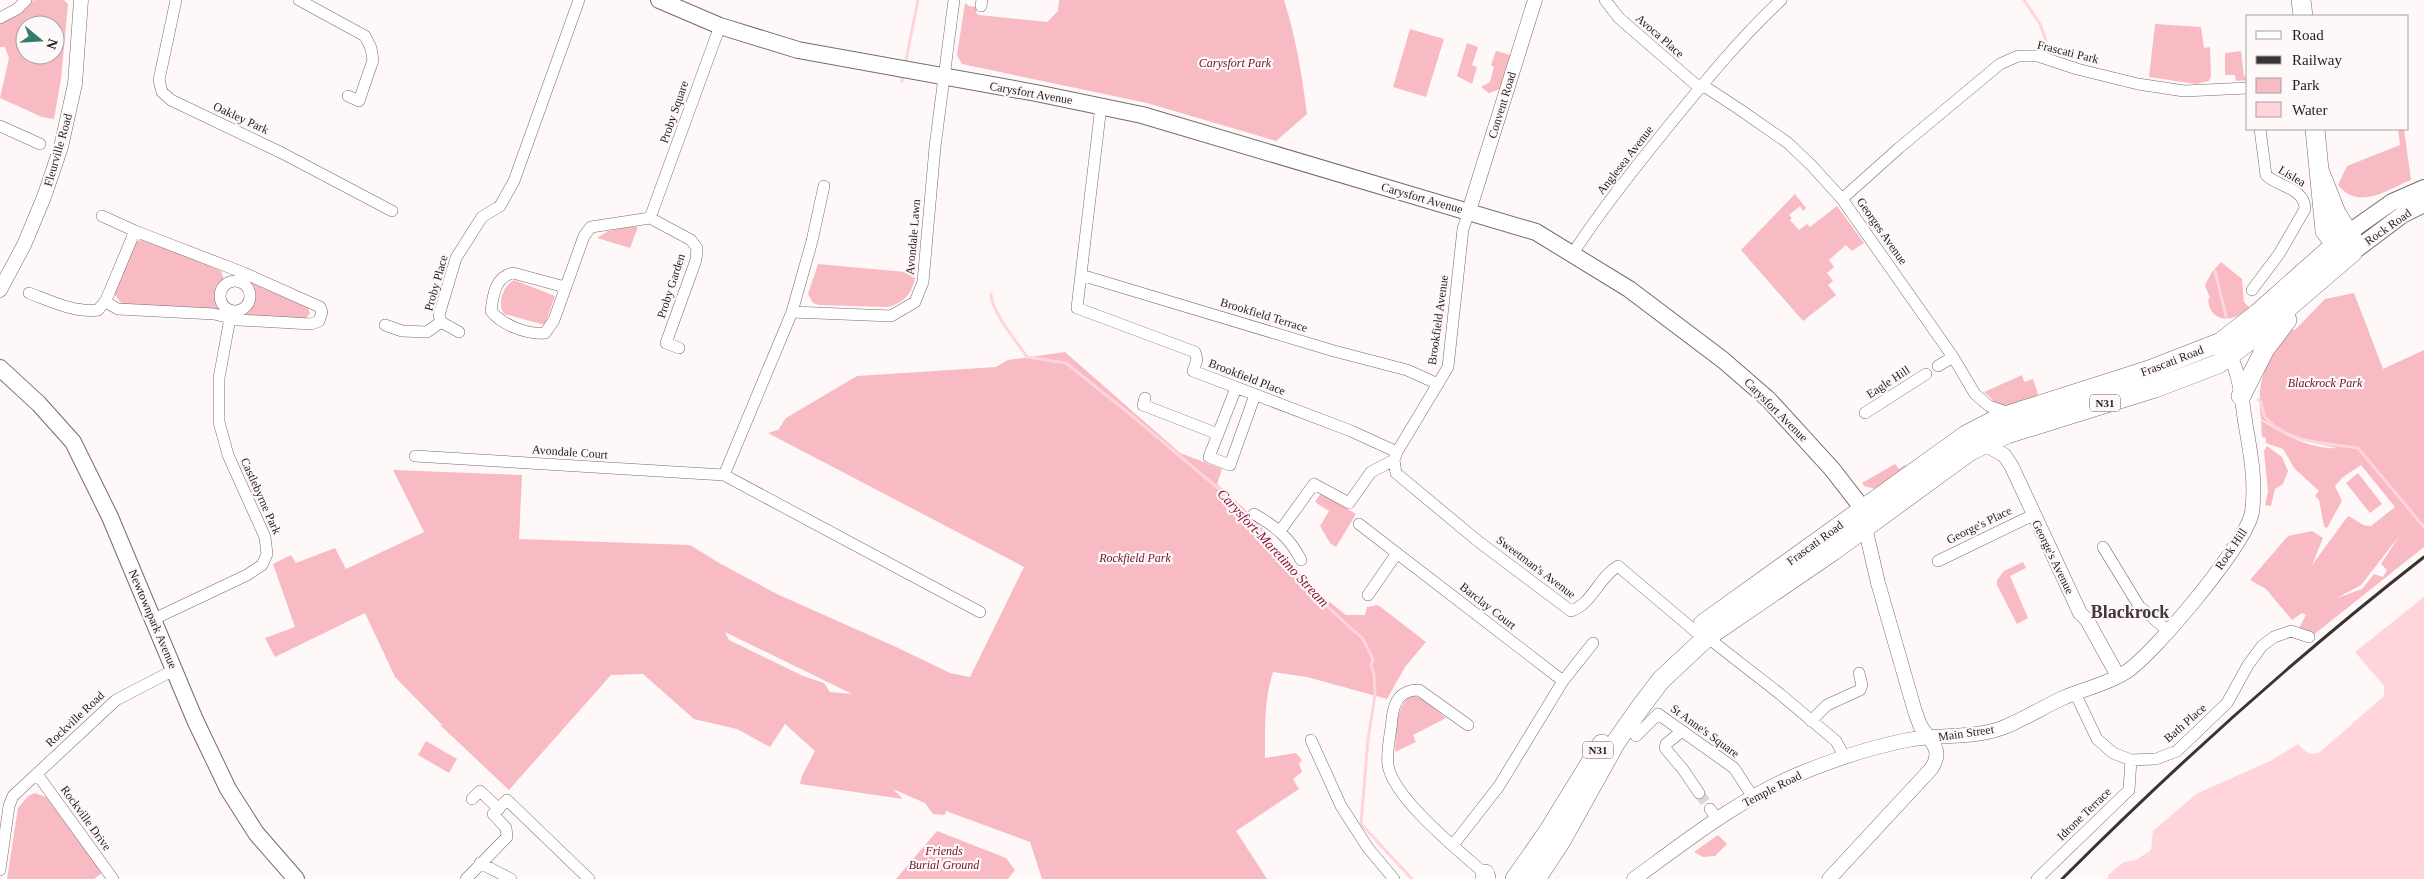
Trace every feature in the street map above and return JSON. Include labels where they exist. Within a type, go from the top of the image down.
[{"type":"highway","points":[[2301,0],[2303,15]]},
{"type":"highway","points":[[2315,130],[2319,170],[2336,213],[2336,236],[2355,243],[2353,252]]},
{"type":"highway","name":"Frascati Road","points":[[1515,879],[1548,832],[1624,709],[1652,672],[1701,634],[1864,518],[1970,450],[2007,434],[2203,371],[2225,349],[2242,326],[2290,284],[2301,262],[2321,240],[2336,236]]},
{"type":"highway","name":"Frascati Road","points":[[1864,518],[1966,435],[1994,420],[2149,370],[2225,349],[2320,281],[2353,252]]},
{"type":"highway","name":"N31","points":[[2241,396],[2266,347],[2287,320],[2307,302],[2320,281]]},
{"type":"highway","name":"Frascati Road","points":[[1536,879],[1561,841],[1633,716],[1701,634]]},
{"type":"main road","name":"Carysfort Avenue","points":[[659,0],[720,26],[811,53],[1101,106],[1178,124],[1536,232],[1629,289],[1675,323],[1768,398],[1810,444],[1864,518]]},
{"type":"main road","name":"Rock Road","points":[[2336,236],[2392,202],[2424,188]]},
{"type":"main road","name":"Rock Road","points":[[2353,252],[2402,215],[2424,204]]},
{"type":"main road","name":"Newtownpark Avenue","points":[[0,368],[39,404],[73,442],[110,517],[174,670],[228,788],[256,833],[290,877]]},
{"type":"street","points":[[0,18],[17,9],[26,0]]},
{"type":"street","name":"Fleurville Road","points":[[0,290],[24,245],[44,197],[61,147],[75,84],[81,0]]},
{"type":"street","name":"Oakley Park","points":[[176,0],[159,80],[162,92],[171,100],[282,153],[392,211]]},
{"type":"street","points":[[299,0],[365,36],[371,48],[373,60],[359,101],[348,96]]},
{"type":"street","name":"Proby Place","points":[[459,332],[441,322],[439,315],[456,258],[482,217],[500,206],[514,181],[579,0]]},
{"type":"street","points":[[943,76],[954,0]]},
{"type":"street","name":"Convent Road","points":[[1469,211],[1535,0]]},
{"type":"street","name":"Avoca Place","points":[[1606,0],[1610,8],[1629,27],[1695,84],[1702,85]]},
{"type":"street","name":"Anglesea Avenue","points":[[1573,253],[1594,221],[1702,85],[1756,23],[1781,0]]},
{"type":"street","name":"Proby Square","points":[[652,213],[720,26]]},
{"type":"street","name":"Frascati Park","points":[[1842,199],[1899,148],[2000,64],[2018,56],[2038,56],[2077,69],[2129,82],[2184,91],[2246,88]]},
{"type":"street","name":"Avondale Lawn","points":[[792,312],[891,316],[916,302],[923,282],[943,76]]},
{"type":"street","name":"Georges Avenue","points":[[1702,85],[1788,143],[1842,199],[1953,356],[1975,394],[1989,406],[2013,414]]},
{"type":"street","points":[[1081,275],[1101,106]]},
{"type":"street","points":[[0,126],[40,144]]},
{"type":"street","name":"Lislea","points":[[2252,290],[2279,254],[2305,209],[2305,202],[2300,195],[2266,175],[2260,130]]},
{"type":"street","points":[[724,475],[792,312],[812,241],[824,186]]},
{"type":"street","name":"Brookfield Avenue","points":[[1395,456],[1448,366],[1464,229],[1469,211]]},
{"type":"street","points":[[565,287],[513,273],[506,274],[499,279],[491,311],[496,318],[530,332],[545,333],[554,320],[584,236],[591,227],[652,213]]},
{"type":"street","name":"Proby Garden","points":[[652,213],[691,240],[696,248],[696,260],[666,343],[679,348]]},
{"type":"street","points":[[102,216],[234,276],[320,307],[322,312],[319,322],[311,324],[230,315],[118,309],[106,300]]},
{"type":"street","points":[[29,293],[54,303],[88,311],[98,310],[106,300],[135,231]]},
{"type":"street","name":"Brookfield Place","points":[[1081,275],[1076,308],[1195,352],[1197,360],[1193,371],[1351,431],[1395,456]]},
{"type":"street","name":"Brookfield Terrace","points":[[1081,275],[1407,370],[1438,384]]},
{"type":"street","points":[[230,315],[242,310],[250,298],[247,288],[234,276]]},
{"type":"street","points":[[230,315],[223,306],[220,297],[222,288],[234,276]]},
{"type":"street","name":"Castlebyrne Park","points":[[154,619],[247,575],[262,565],[267,554],[265,536],[228,455],[219,422],[219,378],[230,315]]},
{"type":"street","name":"Proby Place","points":[[385,325],[402,330],[427,332],[441,322]]},
{"type":"street","name":"Rock Hill","points":[[2118,676],[2138,664],[2155,648],[2229,556],[2248,524],[2255,493],[2250,448],[2235,367],[2225,349]]},
{"type":"street","points":[[1938,366],[1953,356]]},
{"type":"street","name":"Eagle Hill","points":[[1864,414],[1926,374]]},
{"type":"street","points":[[1236,388],[1209,457],[1230,465],[1255,395]]},
{"type":"street","points":[[1145,398],[1143,405],[1218,434]]},
{"type":"street","name":"George's Avenue","points":[[1984,444],[2004,455],[2018,479],[2080,613],[2088,620],[2118,676]]},
{"type":"street","name":"Avondale Court","points":[[416,456],[724,475],[980,612]]},
{"type":"street","points":[[1280,531],[1314,484],[1350,503],[1371,472],[1395,456]]},
{"type":"street","name":"Sweetman's Avenue","points":[[1395,456],[1396,473],[1407,484],[1528,580],[1571,611],[1580,608],[1610,570],[1618,566],[1836,741],[1845,758]]},
{"type":"street","points":[[1254,514],[1280,531],[1293,543],[1301,560]]},
{"type":"street","name":"George's Place","points":[[1938,561],[2033,514]]},
{"type":"street","name":"Carysfort Avenue","points":[[1864,518],[1878,583],[1914,708],[1920,724],[1929,738]]},
{"type":"street","name":"Barclay Court","points":[[1359,524],[1563,681]]},
{"type":"street","points":[[2103,547],[2139,606],[2168,631]]},
{"type":"street","points":[[1368,595],[1397,553]]},
{"type":"street","name":"Bath Place","points":[[2130,760],[2156,758],[2177,751],[2227,703],[2257,651],[2274,637],[2291,631],[2308,638]]},
{"type":"street","points":[[1453,845],[1500,786],[1563,681],[1593,643]]},
{"type":"street","name":"Rockville Road","points":[[5,804],[116,700],[174,670]]},
{"type":"street","points":[[1812,721],[1827,705],[1860,690],[1862,685],[1859,674]]},
{"type":"street","name":"Main Street","points":[[1929,738],[1968,735],[2001,728],[2075,693],[2118,676]]},
{"type":"street","points":[[1468,726],[1419,690],[1402,693],[1396,700],[1393,711],[1388,766],[1400,789],[1437,832],[1488,877]]},
{"type":"street","points":[[2075,693],[2097,739],[2114,753],[2130,760]]},
{"type":"street","name":"St Anne's Square","points":[[1636,736],[1658,714],[1734,768],[1753,797]]},
{"type":"street","points":[[1682,731],[1666,744],[1665,748],[1699,793]]},
{"type":"street","name":"Main Street","points":[[1829,879],[1932,770],[1935,765],[1936,750],[1934,743],[1929,738]]},
{"type":"street","name":"Temple Road","points":[[1634,879],[1714,814],[1798,774],[1908,740],[1929,738]]},
{"type":"street","points":[[1311,740],[1341,806],[1368,848],[1394,879]]},
{"type":"street","name":"Idrone Terrace","points":[[2037,879],[2129,790],[2130,760]]},
{"type":"street","name":"Rockville Drive","points":[[37,774],[113,879]]},
{"type":"street","points":[[472,799],[480,791],[499,809]]},
{"type":"street","points":[[466,879],[507,837],[506,828],[494,814],[508,800],[588,879]]},
{"type":"street","points":[[0,870],[5,804]]},
{"type":"street","points":[[480,863],[512,879]]},
{"type":"green space","points":[[64,0],[68,4],[65,36],[65,15],[19,15],[31,1]]},
{"type":"green space","name":"Carysfort Park","points":[[1059,0],[1284,0],[1298,57],[1307,114],[1276,141],[1147,103],[962,64],[957,55],[965,3],[969,6],[977,7],[976,13],[979,15],[1047,22],[1058,11]]},
{"type":"green space","points":[[15,17],[15,65],[62,65],[54,119],[42,117],[0,98],[9,58],[5,47],[0,47],[0,23]]},
{"type":"green space","points":[[2155,24],[2201,27],[2204,48],[2210,47],[2211,76],[2209,81],[2196,84],[2149,77]]},
{"type":"green space","points":[[1410,29],[1444,39],[1426,97],[1393,87]]},
{"type":"green space","points":[[1467,43],[1478,47],[1472,65],[1477,67],[1472,84],[1457,76]]},
{"type":"green space","points":[[1496,51],[1510,55],[1500,89],[1489,93],[1481,87],[1490,82],[1494,67],[1491,65]]},
{"type":"green space","points":[[2241,51],[2246,80],[2236,81],[2235,75],[2225,75],[2225,53]]},
{"type":"green space","points":[[2398,130],[2404,130],[2411,180],[2382,193],[2364,197],[2355,197],[2346,193],[2338,185],[2347,166],[2400,145]]},
{"type":"green space","points":[[1795,194],[1806,208],[1803,211],[1800,206],[1789,215],[1792,218],[1790,220],[1799,230],[1807,224],[1810,227],[1837,206],[1864,243],[1852,251],[1846,245],[1829,260],[1834,267],[1827,273],[1833,281],[1828,285],[1836,295],[1803,321],[1741,250]]},
{"type":"green space","points":[[638,227],[630,248],[597,238],[608,231]]},
{"type":"green space","points":[[141,239],[148,239],[221,271],[225,283],[218,293],[219,307],[216,310],[123,305],[114,294],[134,244]]},
{"type":"green space","points":[[2221,262],[2242,279],[2244,302],[2250,308],[2238,316],[2224,319],[2213,314],[2205,285],[2212,272]]},
{"type":"green space","points":[[818,264],[916,273],[908,295],[895,305],[888,307],[819,305],[813,303],[808,294]]},
{"type":"green space","points":[[514,280],[555,296],[545,325],[504,314],[501,305],[502,295],[507,286]]},
{"type":"green space","points":[[247,281],[308,308],[310,314],[306,318],[239,315],[251,300],[251,291]]},
{"type":"green space","name":"Blackrock Park","points":[[2354,293],[2383,369],[2424,350],[2424,547],[2312,636],[2298,630],[2306,615],[2302,613],[2292,620],[2266,589],[2250,580],[2288,536],[2312,531],[2323,538],[2312,565],[2348,516],[2362,524],[2371,526],[2395,507],[2361,465],[2343,477],[2335,486],[2342,501],[2327,528],[2324,526],[2319,500],[2315,496],[2319,491],[2295,469],[2283,449],[2266,443],[2266,438],[2262,437],[2261,420],[2287,436],[2307,444],[2337,448],[2298,437],[2261,419],[2260,392],[2269,361],[2291,329],[2295,330],[2325,299]],"holes":[[[2400,535],[2381,564],[2387,570],[2383,577],[2374,574],[2362,589],[2337,598],[2361,585]]]},
{"type":"green space","name":"Rockfield Park","points":[[1065,352],[1180,453],[1222,469],[1217,484],[1250,514],[1312,588],[1346,615],[1365,615],[1367,607],[1378,605],[1426,642],[1405,667],[1387,699],[1307,677],[1273,672],[1265,725],[1265,758],[1296,753],[1302,760],[1299,764],[1302,772],[1293,779],[1299,789],[1236,831],[1267,879],[1042,879],[1030,842],[946,811],[945,815],[933,814],[925,803],[893,789],[903,799],[800,784],[815,751],[785,724],[770,747],[737,729],[694,719],[643,674],[611,675],[509,790],[440,725],[442,725],[395,677],[365,613],[275,657],[265,638],[295,627],[273,564],[291,555],[296,563],[335,548],[346,569],[424,532],[393,470],[522,475],[519,539],[690,545],[779,595],[950,673],[970,677],[1024,567],[768,433],[778,430],[786,418],[857,376],[996,367],[1008,360]],"holes":[[[725,632],[852,694],[830,692],[824,683],[803,676],[729,640]]]},
{"type":"green space","points":[[2022,375],[2024,382],[2033,379],[2038,394],[2036,397],[2010,407],[1994,405],[1992,399],[1984,392]]},
{"type":"green space","points":[[2267,446],[2282,457],[2288,471],[2283,484],[2275,489],[2271,506],[2265,505],[2268,492],[2264,451]]},
{"type":"green space","points":[[1895,464],[1899,469],[1905,465],[1908,468],[1876,489],[1864,486],[1862,483]]},
{"type":"green space","points":[[2358,473],[2382,504],[2370,513],[2346,483]]},
{"type":"green space","points":[[1321,493],[1356,514],[1336,547],[1330,543],[1320,526],[1329,511],[1315,502]]},
{"type":"green space","points":[[2023,562],[2026,568],[2010,576],[2028,618],[2017,624],[1997,585],[1997,580],[2004,571]]},
{"type":"green space","points":[[1413,695],[1424,700],[1446,718],[1413,735],[1416,742],[1395,752],[1399,712],[1402,705]]},
{"type":"green space","points":[[426,741],[457,759],[449,773],[418,755]]},
{"type":"green space","points":[[35,793],[46,797],[102,873],[94,879],[7,879],[18,808],[28,796]]},
{"type":"green space","name":"Friends Burial Ground","points":[[937,831],[1006,858],[1015,870],[1008,879],[896,879]]},
{"type":"green space","points":[[1718,835],[1727,844],[1715,856],[1703,857],[1694,852]]},
{"type":"water","points":[[2424,597],[2424,879],[2107,879],[2109,874],[2124,862],[2136,860],[2151,850],[2153,831],[2196,794],[2272,760],[2298,744],[2313,754],[2320,752],[2384,696],[2384,686],[2355,652]]},
{"type":"waterway","name":"Carysfort-Maretimo Stream","points":[[905,65],[918,0]]},
{"type":"waterway","points":[[2024,0],[2040,24],[2046,41]]},
{"type":"waterway","name":"Carysfort-Maretimo Stream","points":[[902,82],[903,74]]},
{"type":"waterway","points":[[2215,271],[2226,316]]},
{"type":"waterway","name":"Carysfort-Maretimo Stream","points":[[991,294],[995,309],[1027,357],[1066,363],[1131,415],[1219,489],[1267,538],[1309,590],[1363,639],[1373,659],[1371,665],[1374,674],[1375,695],[1368,739],[1361,824],[1412,879]]},
{"type":"waterway","points":[[2258,400],[2261,402],[2265,417],[2285,433],[2308,441],[2358,448],[2424,527]]},
{"type":"tunnel","points":[[1699,793],[1710,809]]},
{"type":"railway","points":[[2062,879],[2105,836],[2238,712],[2330,633],[2424,557]]},
{"type":"district","name":"Blackrock","points":[[2130,612]]}]
